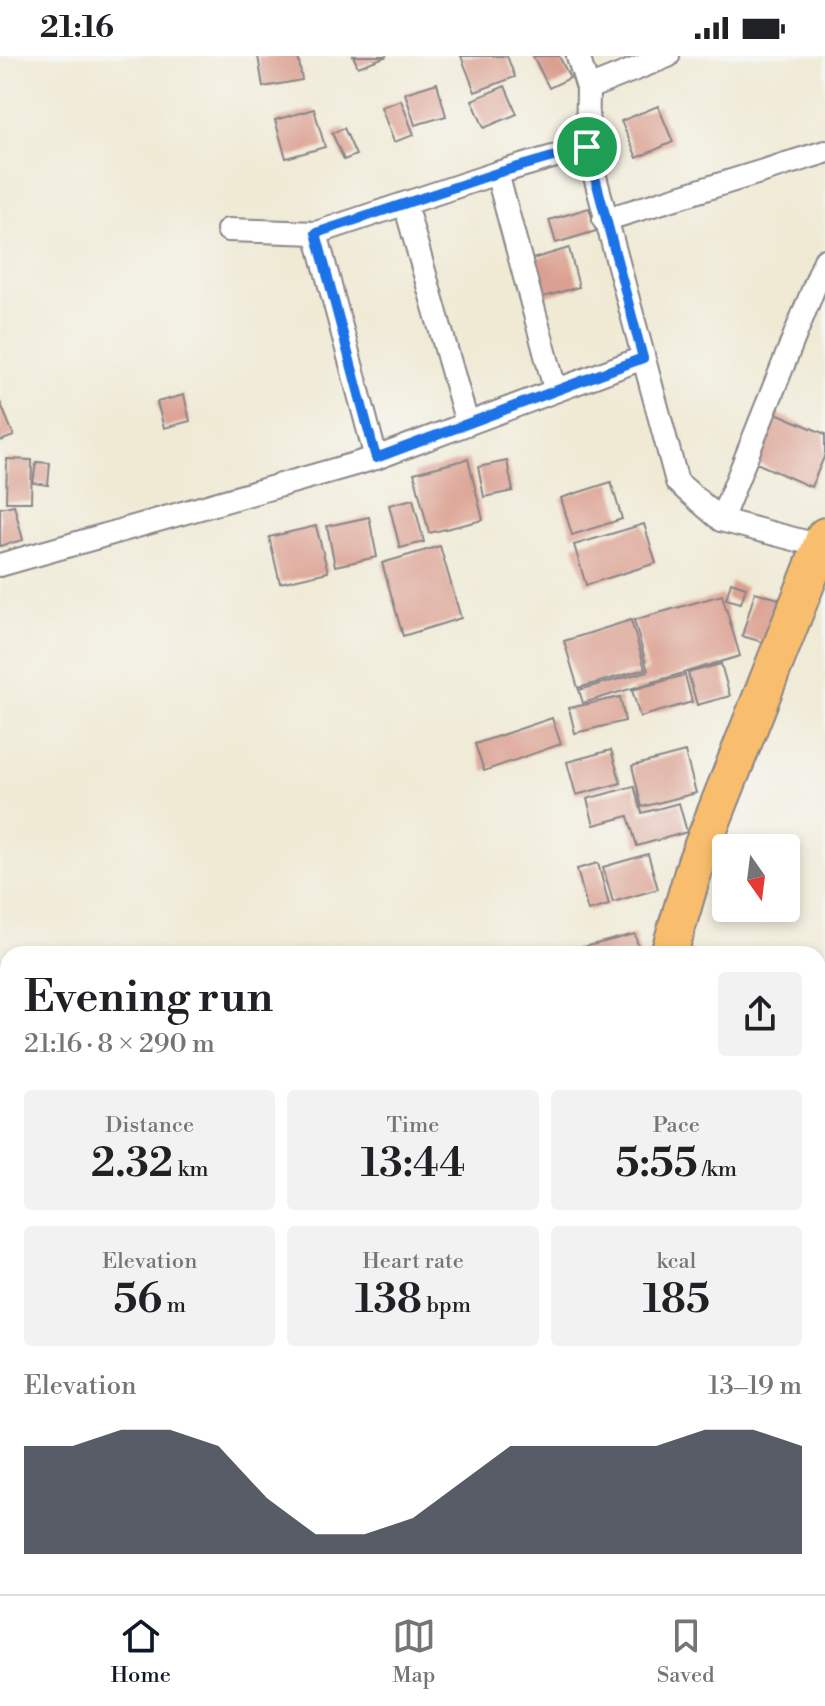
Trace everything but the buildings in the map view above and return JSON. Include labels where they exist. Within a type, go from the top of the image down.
[{"type":"main road","points":[[671,946],[696,862],[823,541]]},
{"type":"street","points":[[578,56],[588,88],[587,147],[604,220],[677,482],[721,520],[823,541]]},
{"type":"street","points":[[588,88],[668,56]]},
{"type":"street","points":[[228,230],[316,233],[497,173],[587,147]]},
{"type":"street","points":[[604,220],[825,152]]},
{"type":"street","points":[[497,173],[555,389]]},
{"type":"street","points":[[405,204],[467,423]]},
{"type":"street","points":[[316,233],[376,458]]},
{"type":"street","points":[[721,520],[825,260]]},
{"type":"street","points":[[0,565],[376,458],[643,358]]},
{"type":"route","points":[[587,147],[643,358],[376,458],[316,233],[497,173],[587,147]]}]
